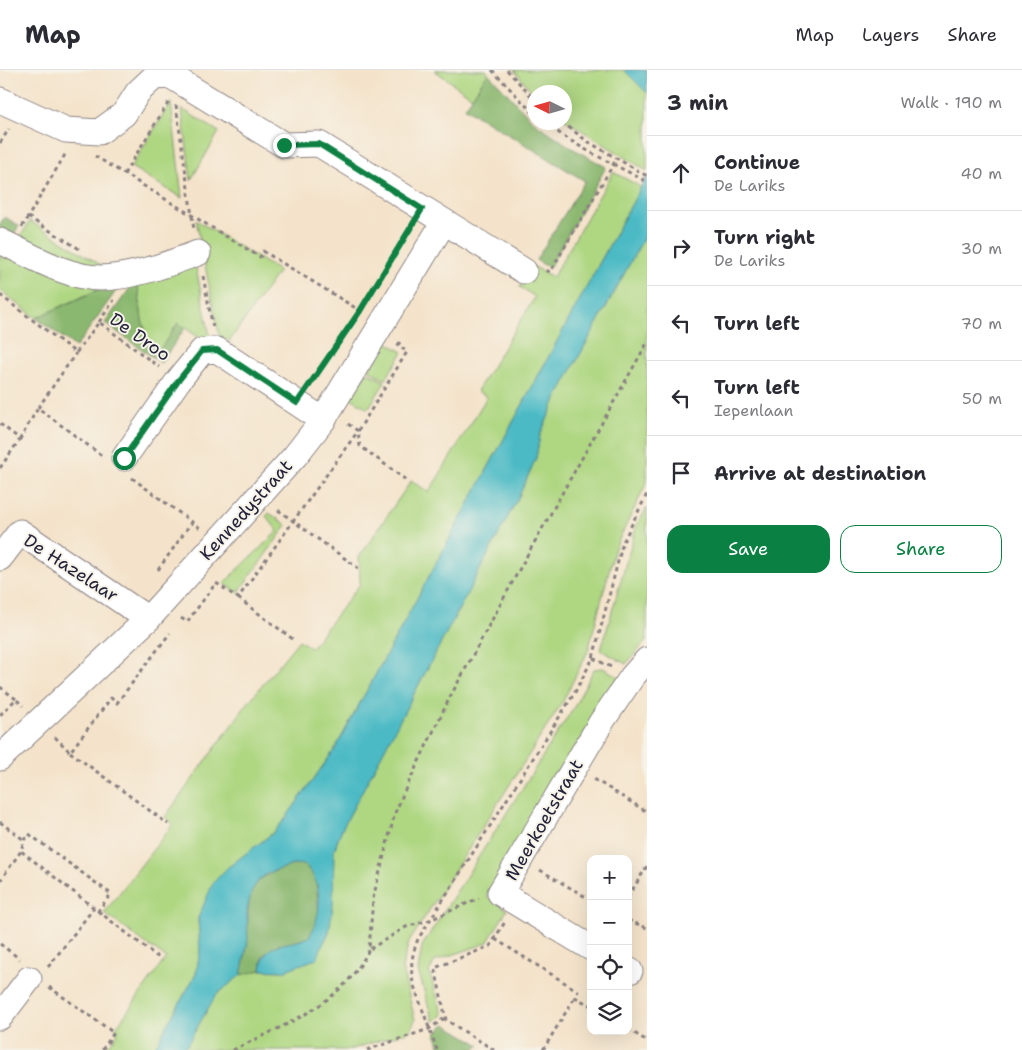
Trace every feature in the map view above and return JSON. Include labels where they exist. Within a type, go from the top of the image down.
[{"type":"street","points":[[0,100],[68,144],[99,132],[124,114],[138,92],[154,77],[171,76],[284,145],[319,144],[524,270]]},
{"type":"street","name":"Kennedystraat","points":[[0,758],[148,619],[295,456],[326,415],[444,222]]},
{"type":"street","points":[[6,243],[69,272],[100,278],[136,273],[198,252]]},
{"type":"street","points":[[124,458],[178,381],[202,351],[217,350],[297,403],[326,415]]},
{"type":"street","name":"De Hazelaar","points":[[0,558],[20,532],[148,619]]},
{"type":"street","name":"Meerkoetstraat","points":[[587,946],[508,898],[602,721],[632,677],[647,660]]},
{"type":"street","points":[[0,1017],[36,973]]},
{"type":"path","points":[[492,70],[527,107]]},
{"type":"path","points":[[508,70],[527,91]]},
{"type":"path","points":[[124,174],[174,94],[198,252],[217,350]]},
{"type":"path","points":[[572,129],[647,176]]},
{"type":"path","points":[[555,130],[565,138],[612,165],[647,182]]},
{"type":"path","points":[[6,243],[28,217],[68,144]]},
{"type":"path","points":[[90,153],[260,257],[263,251],[370,317],[378,331]]},
{"type":"path","points":[[524,270],[530,260],[550,272],[616,158]]},
{"type":"path","points":[[28,217],[87,254]]},
{"type":"path","points":[[0,295],[76,354],[38,408]]},
{"type":"path","points":[[297,403],[365,302]]},
{"type":"path","name":"De Droo","points":[[76,354],[99,322],[178,381]]},
{"type":"path","points":[[369,949],[373,898],[395,813],[404,792],[449,699],[510,585],[647,343]]},
{"type":"path","points":[[326,415],[358,431],[360,446],[406,480]]},
{"type":"path","points":[[0,468],[20,439]]},
{"type":"path","points":[[437,1050],[411,971],[413,951],[430,920],[574,694],[592,658],[623,542],[647,494]]},
{"type":"path","points":[[260,496],[293,523],[358,568]]},
{"type":"path","points":[[153,576],[192,522]]},
{"type":"path","points":[[238,598],[294,640]]},
{"type":"path","points":[[0,688],[16,699]]},
{"type":"path","points":[[70,752],[168,824]]},
{"type":"path","points":[[588,787],[598,770]]},
{"type":"path","points":[[594,778],[647,812]]},
{"type":"path","points":[[0,822],[24,840]]},
{"type":"path","points":[[0,881],[22,851],[24,840],[29,834],[111,894],[98,911]]},
{"type":"path","points":[[22,851],[159,958]]},
{"type":"path","points":[[632,890],[647,866]]},
{"type":"path","points":[[494,1050],[445,1018],[435,968],[490,946],[495,939],[508,898],[538,868],[587,898]]},
{"type":"path","points":[[233,1050],[318,1007],[341,990],[369,949],[406,927],[430,920],[471,900],[508,898]]},
{"type":"path","points":[[36,973],[94,908]]},
{"type":"path","points":[[632,922],[647,928]]},
{"type":"path","points":[[495,939],[578,991],[543,1050]]},
{"type":"path","points":[[0,944],[114,1033],[102,1050]]},
{"type":"path","points":[[575,996],[587,1004]]},
{"type":"path","points":[[367,1050],[429,1029],[445,1018]]},
{"type":"path","points":[[632,1032],[647,1041]]},
{"type":"green space","points":[[434,70],[486,70],[488,73],[472,97]]},
{"type":"green space","points":[[514,70],[624,70],[647,93],[647,171],[572,124],[572,85],[527,86]]},
{"type":"green space","points":[[488,73],[527,115],[527,130],[546,130],[572,148],[606,167],[549,268],[536,260],[585,181],[465,108]]},
{"type":"green space","points":[[171,102],[182,198],[131,167]]},
{"type":"green space","points":[[182,109],[219,132],[191,180]]},
{"type":"green space","points":[[613,172],[641,187],[335,749],[273,833],[227,868],[198,918],[200,951],[196,974],[153,1050],[105,1050],[118,1033],[115,1029],[166,958],[104,913],[173,824],[165,817],[247,704],[299,640],[311,648],[360,584],[359,557],[411,481],[429,492],[487,397],[477,391],[535,297],[520,287],[533,266],[553,277]]},
{"type":"green space","points":[[5,217],[19,226],[8,243],[0,238],[0,224]]},
{"type":"green space","points":[[196,220],[279,271],[229,342],[219,335]]},
{"type":"green space","points":[[30,221],[114,273],[15,245]]},
{"type":"green space","points":[[647,232],[647,482],[615,548],[588,651],[562,703],[409,942],[402,968],[415,1020],[410,1031],[349,1050],[184,1050],[216,995],[238,975],[253,970],[283,971],[316,958],[329,932],[334,851],[341,831],[519,496],[536,458],[540,435],[558,395]]},
{"type":"green space","points":[[0,245],[126,277],[36,318],[0,290]]},
{"type":"green space","points":[[195,263],[210,337],[201,339],[178,323],[154,359],[142,320],[137,278]]},
{"type":"green space","points":[[126,277],[76,347],[36,318]]},
{"type":"green space","points":[[137,278],[142,320],[154,358],[105,323]]},
{"type":"green space","points":[[178,323],[185,328],[161,363],[154,358]]},
{"type":"green space","points":[[386,342],[403,352],[385,380],[369,370]]},
{"type":"green space","points":[[367,372],[385,382],[368,409],[351,398]]},
{"type":"green space","points":[[647,508],[647,640],[626,664],[601,650],[637,524]]},
{"type":"green space","points":[[269,513],[287,525],[238,593],[224,583],[278,531],[266,516]]},
{"type":"green space","points":[[603,668],[619,677],[487,896],[507,910],[487,943],[435,961],[429,972],[443,1015],[433,1021],[418,971],[422,946],[574,707],[594,669]]},
{"type":"green space","points":[[296,864],[305,865],[316,878],[319,916],[315,928],[309,937],[288,944],[278,945],[263,956],[261,970],[241,975],[246,949],[249,899],[252,890],[257,882],[266,876]]},
{"type":"green space","points":[[445,1024],[480,1045],[474,1050],[440,1050],[436,1033]]},
{"type":"water","points":[[624,70],[647,70],[647,93]]},
{"type":"water","points":[[647,176],[647,232],[558,395],[540,435],[536,458],[519,496],[341,831],[334,851],[333,905],[329,932],[316,959],[283,971],[261,970],[263,960],[271,948],[309,937],[317,920],[319,900],[315,881],[305,865],[296,864],[268,873],[259,880],[252,890],[247,911],[248,940],[241,975],[216,995],[184,1050],[153,1050],[196,974],[200,951],[198,918],[213,883],[227,868],[273,833],[335,749]]},
{"type":"route","points":[[124,458],[178,381],[202,351],[217,350],[297,403],[360,311],[422,209],[319,144],[284,145]]}]
